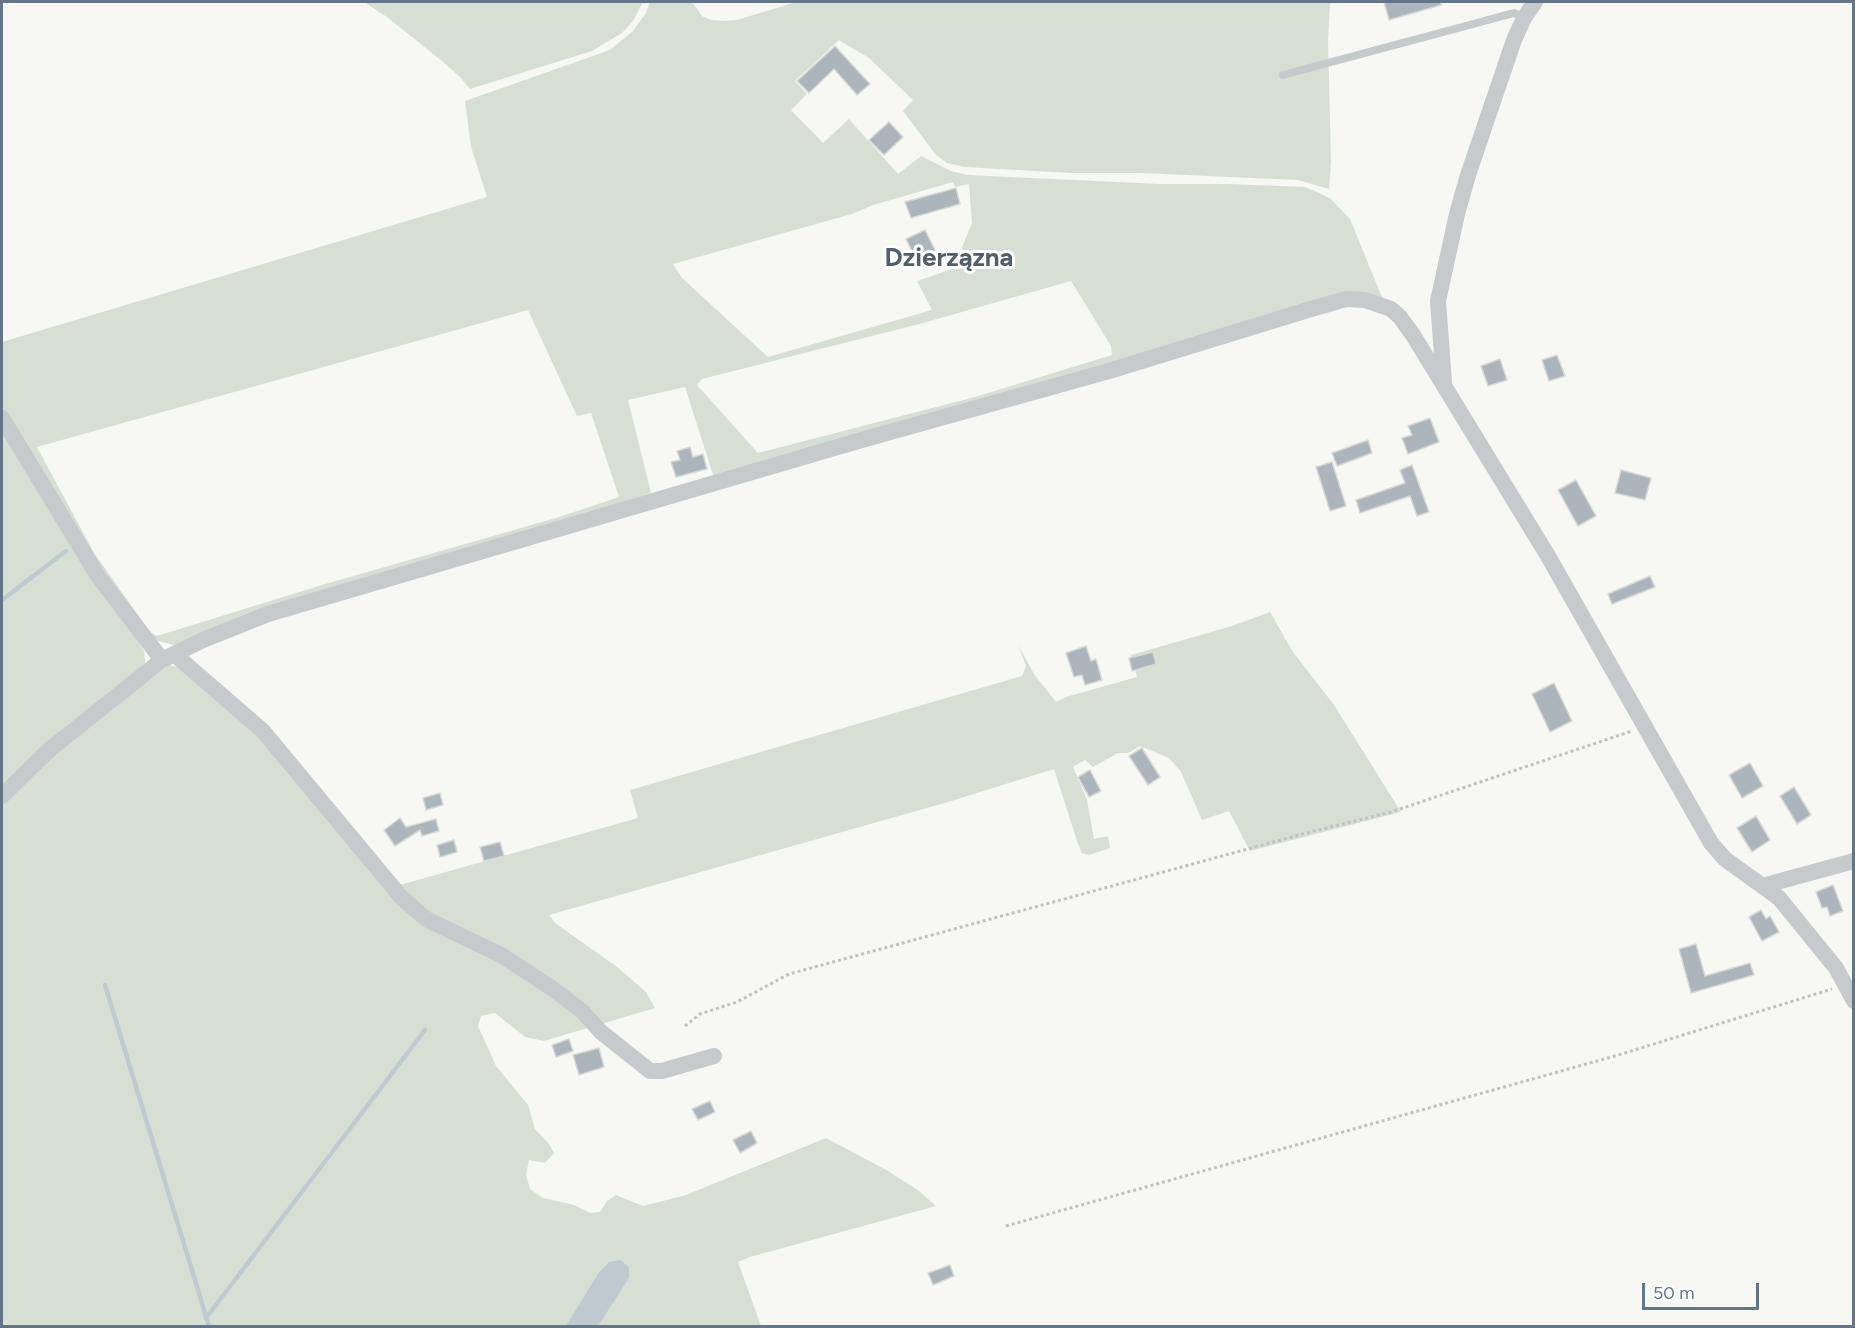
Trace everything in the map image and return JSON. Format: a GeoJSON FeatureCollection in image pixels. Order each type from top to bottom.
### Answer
{"type":"FeatureCollection","features":[{"type":"Feature","properties":{"kind":"street"},"geometry":{"type":"LineString","coordinates":[[1445,387],[1438,319],[1440,286],[1468,175],[1514,40],[1524,18],[1535,2]]}},
{"type":"Feature","properties":{"kind":"street"},"geometry":{"type":"LineString","coordinates":[[2,796],[49,750],[168,657],[237,626],[305,602],[858,441],[1109,371],[1346,299],[1365,300],[1382,304],[1400,317],[1413,335],[1548,556],[1711,843],[1725,859],[1779,898],[1836,968],[1854,1001]]}},
{"type":"Feature","properties":{"kind":"street"},"geometry":{"type":"LineString","coordinates":[[2,418],[99,576],[168,657],[262,731],[394,888],[426,919],[501,955],[553,989],[582,1011],[601,1032],[650,1071],[662,1071],[714,1056]]}},
{"type":"Feature","properties":{"kind":"street"},"geometry":{"type":"LineString","coordinates":[[1762,886],[1854,861]]}},
{"type":"Feature","properties":{"kind":"lane"},"geometry":{"type":"LineString","coordinates":[[1283,75],[1514,13],[1524,18]]}},
{"type":"Feature","properties":{"kind":"path"},"geometry":{"type":"LineString","coordinates":[[685,1026],[700,1014],[737,1002],[789,974],[1320,829],[1391,812],[1645,726]]}},
{"type":"Feature","properties":{"kind":"path"},"geometry":{"type":"LineString","coordinates":[[1006,1227],[1614,1056],[1845,985]]}},
{"type":"Feature","properties":{"kind":"shaded area"},"geometry":{"type":"Polygon","coordinates":[[[364,2],[643,2],[633,21],[622,33],[592,51],[470,89],[442,61],[387,17],[364,2]]]}},
{"type":"Feature","properties":{"kind":"shaded area"},"geometry":{"type":"Polygon","coordinates":[[[650,2],[692,2],[702,16],[711,20],[723,21],[737,20],[796,2],[1330,2],[1328,40],[1331,162],[1329,189],[1298,180],[1141,173],[1071,173],[964,167],[947,163],[936,155],[903,111],[913,100],[869,58],[839,40],[795,81],[807,94],[791,110],[823,143],[849,119],[898,174],[921,156],[951,171],[968,175],[1159,184],[1305,187],[1331,199],[1350,219],[1384,302],[1366,296],[714,478],[685,387],[628,400],[651,493],[175,645],[154,640],[115,592],[2,411],[2,342],[487,197],[471,147],[465,101],[610,50],[632,32],[646,13],[650,2]],[[953,182],[873,205],[852,214],[673,264],[682,278],[768,357],[932,310],[917,281],[967,264],[962,247],[972,223],[969,184],[955,187],[953,182]],[[1071,281],[923,323],[702,379],[697,385],[758,453],[975,397],[1112,355],[1111,346],[1071,281]],[[528,310],[37,447],[94,553],[150,632],[157,636],[322,585],[556,518],[619,497],[591,413],[577,416],[528,310]]]}},
{"type":"Feature","properties":{"kind":"shaded area"},"geometry":{"type":"Polygon","coordinates":[[[2,426],[135,636],[144,651],[145,662],[142,669],[2,789],[2,426]]]}},
{"type":"Feature","properties":{"kind":"shaded area"},"geometry":{"type":"Polygon","coordinates":[[[1270,612],[1293,652],[1334,705],[1401,812],[1250,851],[1229,811],[1202,820],[1181,772],[1169,758],[1140,746],[1128,753],[1118,753],[1093,767],[1085,760],[1073,767],[1087,800],[1094,839],[1108,836],[1110,848],[1089,855],[1082,853],[1078,844],[1054,769],[948,802],[549,915],[555,923],[617,967],[646,992],[655,1008],[544,1041],[525,1037],[495,1013],[481,1016],[478,1026],[496,1066],[528,1105],[535,1129],[554,1153],[545,1163],[529,1160],[526,1175],[530,1189],[543,1198],[574,1205],[590,1213],[600,1212],[607,1201],[616,1195],[643,1206],[686,1195],[826,1138],[888,1171],[919,1191],[936,1206],[738,1262],[761,1326],[2,1326],[2,804],[54,753],[169,665],[181,668],[258,731],[389,888],[638,818],[630,790],[1022,676],[1026,666],[1018,645],[1034,674],[1056,702],[1066,697],[1137,677],[1131,655],[1232,626],[1270,612]]]}},
{"type":"Feature","properties":{"kind":"shaded area"},"geometry":{"type":"Polygon","coordinates":[[[620,1260],[629,1267],[629,1278],[598,1326],[566,1326],[598,1274],[609,1262],[620,1260]]]}},
{"type":"Feature","properties":{"kind":"building"},"geometry":{"type":"Polygon","coordinates":[[[1384,2],[1441,2],[1441,5],[1389,20],[1384,2]]]}},
{"type":"Feature","properties":{"kind":"building"},"geometry":{"type":"Polygon","coordinates":[[[835,46],[870,84],[857,95],[834,69],[809,93],[797,81],[835,46]]]}},
{"type":"Feature","properties":{"kind":"building"},"geometry":{"type":"Polygon","coordinates":[[[889,122],[903,137],[884,155],[869,140],[889,122]]]}},
{"type":"Feature","properties":{"kind":"building"},"geometry":{"type":"Polygon","coordinates":[[[956,188],[960,204],[911,218],[905,202],[956,188]]]}},
{"type":"Feature","properties":{"kind":"building"},"geometry":{"type":"Polygon","coordinates":[[[925,230],[936,252],[917,261],[906,239],[925,230]]]}},
{"type":"Feature","properties":{"kind":"building"},"geometry":{"type":"Polygon","coordinates":[[[1557,355],[1565,376],[1549,381],[1542,360],[1557,355]]]}},
{"type":"Feature","properties":{"kind":"building"},"geometry":{"type":"Polygon","coordinates":[[[1500,359],[1507,380],[1488,386],[1481,366],[1500,359]]]}},
{"type":"Feature","properties":{"kind":"building"},"geometry":{"type":"Polygon","coordinates":[[[1430,418],[1439,442],[1408,454],[1402,438],[1412,435],[1408,426],[1430,418]]]}},
{"type":"Feature","properties":{"kind":"building"},"geometry":{"type":"Polygon","coordinates":[[[1368,440],[1372,453],[1337,466],[1332,453],[1368,440]]]}},
{"type":"Feature","properties":{"kind":"building"},"geometry":{"type":"Polygon","coordinates":[[[690,447],[693,457],[703,454],[707,469],[676,477],[671,462],[680,460],[677,451],[690,447]]]}},
{"type":"Feature","properties":{"kind":"building"},"geometry":{"type":"Polygon","coordinates":[[[1332,462],[1346,506],[1330,511],[1316,467],[1332,462]]]}},
{"type":"Feature","properties":{"kind":"building"},"geometry":{"type":"Polygon","coordinates":[[[1412,465],[1429,512],[1417,516],[1410,496],[1360,513],[1356,500],[1405,483],[1400,470],[1412,465]]]}},
{"type":"Feature","properties":{"kind":"building"},"geometry":{"type":"Polygon","coordinates":[[[1621,470],[1651,478],[1645,500],[1615,493],[1621,470]]]}},
{"type":"Feature","properties":{"kind":"building"},"geometry":{"type":"Polygon","coordinates":[[[1576,480],[1596,516],[1578,526],[1558,490],[1576,480]]]}},
{"type":"Feature","properties":{"kind":"building"},"geometry":{"type":"Polygon","coordinates":[[[1650,576],[1655,587],[1612,604],[1608,594],[1650,576]]]}},
{"type":"Feature","properties":{"kind":"building"},"geometry":{"type":"Polygon","coordinates":[[[1086,646],[1091,661],[1096,659],[1102,680],[1085,685],[1082,675],[1074,677],[1066,653],[1086,646]]]}},
{"type":"Feature","properties":{"kind":"building"},"geometry":{"type":"Polygon","coordinates":[[[1153,652],[1156,664],[1132,671],[1129,658],[1153,652]]]}},
{"type":"Feature","properties":{"kind":"building"},"geometry":{"type":"Polygon","coordinates":[[[1554,683],[1572,721],[1550,732],[1532,694],[1554,683]]]}},
{"type":"Feature","properties":{"kind":"building"},"geometry":{"type":"Polygon","coordinates":[[[1142,748],[1160,777],[1148,785],[1129,756],[1142,748]]]}},
{"type":"Feature","properties":{"kind":"building"},"geometry":{"type":"Polygon","coordinates":[[[1750,763],[1763,786],[1742,798],[1729,775],[1750,763]]]}},
{"type":"Feature","properties":{"kind":"building"},"geometry":{"type":"Polygon","coordinates":[[[1090,770],[1101,791],[1089,797],[1078,777],[1090,770]]]}},
{"type":"Feature","properties":{"kind":"building"},"geometry":{"type":"Polygon","coordinates":[[[1794,787],[1811,815],[1797,824],[1780,796],[1794,787]]]}},
{"type":"Feature","properties":{"kind":"building"},"geometry":{"type":"Polygon","coordinates":[[[440,793],[443,805],[426,810],[423,798],[440,793]]]}},
{"type":"Feature","properties":{"kind":"building"},"geometry":{"type":"Polygon","coordinates":[[[1756,816],[1770,840],[1752,852],[1737,828],[1756,816]]]}},
{"type":"Feature","properties":{"kind":"building"},"geometry":{"type":"Polygon","coordinates":[[[400,818],[406,827],[436,819],[439,831],[422,836],[420,830],[395,846],[384,830],[400,818]]]}},
{"type":"Feature","properties":{"kind":"building"},"geometry":{"type":"Polygon","coordinates":[[[454,840],[457,852],[440,857],[437,845],[454,840]]]}},
{"type":"Feature","properties":{"kind":"building"},"geometry":{"type":"Polygon","coordinates":[[[500,842],[504,856],[484,861],[480,847],[500,842]]]}},
{"type":"Feature","properties":{"kind":"building"},"geometry":{"type":"Polygon","coordinates":[[[1833,885],[1843,911],[1830,916],[1827,907],[1822,908],[1816,892],[1833,885]]]}},
{"type":"Feature","properties":{"kind":"building"},"geometry":{"type":"Polygon","coordinates":[[[1761,910],[1766,919],[1770,916],[1779,932],[1762,941],[1749,917],[1761,910]]]}},
{"type":"Feature","properties":{"kind":"building"},"geometry":{"type":"Polygon","coordinates":[[[1696,944],[1705,976],[1750,963],[1754,975],[1691,993],[1679,949],[1696,944]]]}},
{"type":"Feature","properties":{"kind":"building"},"geometry":{"type":"Polygon","coordinates":[[[569,1039],[573,1051],[556,1057],[552,1045],[569,1039]]]}},
{"type":"Feature","properties":{"kind":"building"},"geometry":{"type":"Polygon","coordinates":[[[599,1048],[604,1067],[579,1075],[573,1055],[599,1048]]]}},
{"type":"Feature","properties":{"kind":"building"},"geometry":{"type":"Polygon","coordinates":[[[710,1101],[715,1112],[698,1120],[692,1109],[710,1101]]]}},
{"type":"Feature","properties":{"kind":"building"},"geometry":{"type":"Polygon","coordinates":[[[751,1131],[757,1143],[740,1153],[733,1140],[751,1131]]]}},
{"type":"Feature","properties":{"kind":"building"},"geometry":{"type":"Polygon","coordinates":[[[950,1265],[954,1276],[933,1285],[928,1273],[950,1265]]]}},
{"type":"Feature","properties":{"kind":"waterway"},"geometry":{"type":"LineString","coordinates":[[2,600],[66,551]]}},
{"type":"Feature","properties":{"kind":"waterway"},"geometry":{"type":"LineString","coordinates":[[105,985],[209,1326]]}},
{"type":"Feature","properties":{"kind":"waterway"},"geometry":{"type":"LineString","coordinates":[[206,1318],[425,1030]]}},
{"type":"Feature","properties":{"kind":"district","name":"Dzierzązna"},"geometry":{"type":"Point","coordinates":[949,258]}}]}
